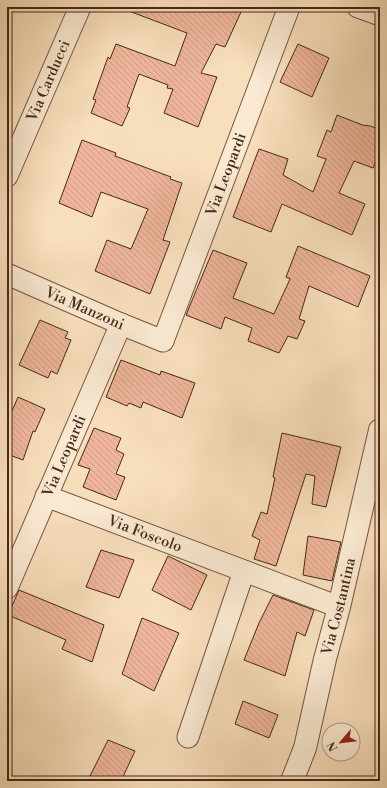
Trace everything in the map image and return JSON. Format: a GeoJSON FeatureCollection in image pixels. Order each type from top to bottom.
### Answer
{"type":"FeatureCollection","features":[{"type":"Feature","properties":{"kind":"street","name":"Via Carducci"},"geometry":{"type":"LineString","coordinates":[[7,176],[80,7]]}},
{"type":"Feature","properties":{"kind":"street","name":"Via Leopardi"},"geometry":{"type":"LineString","coordinates":[[163,341],[289,7]]}},
{"type":"Feature","properties":{"kind":"street"},"geometry":{"type":"LineString","coordinates":[[358,7],[380,15]]}},
{"type":"Feature","properties":{"kind":"street","name":"Via Manzoni"},"geometry":{"type":"LineString","coordinates":[[7,274],[120,324],[163,341]]}},
{"type":"Feature","properties":{"kind":"street","name":"Via Leopardi"},"geometry":{"type":"LineString","coordinates":[[7,588],[120,324]]}},
{"type":"Feature","properties":{"kind":"street","name":"Via Costantina"},"geometry":{"type":"LineString","coordinates":[[292,781],[305,748],[380,430]]}},
{"type":"Feature","properties":{"kind":"street","name":"Via Foscolo"},"geometry":{"type":"LineString","coordinates":[[46,496],[338,607]]}},
{"type":"Feature","properties":{"kind":"street"},"geometry":{"type":"LineString","coordinates":[[188,737],[244,571]]}},
{"type":"Feature","properties":{"kind":"building"},"geometry":{"type":"Polygon","coordinates":[[[121,7],[228,7],[241,12],[225,47],[216,44],[201,73],[217,77],[198,127],[164,113],[173,89],[167,88],[168,85],[139,74],[127,107],[130,108],[122,126],[91,113],[96,100],[93,99],[108,57],[110,59],[116,44],[175,66],[187,33],[121,7]]]}},
{"type":"Feature","properties":{"kind":"building"},"geometry":{"type":"Polygon","coordinates":[[[298,44],[329,58],[312,97],[280,82],[298,44]]]}},
{"type":"Feature","properties":{"kind":"building"},"geometry":{"type":"Polygon","coordinates":[[[337,115],[365,126],[380,129],[380,151],[373,168],[354,161],[339,193],[365,204],[352,235],[282,204],[271,232],[233,217],[259,149],[288,159],[283,175],[313,192],[326,159],[317,156],[327,130],[331,132],[337,115]]]}},
{"type":"Feature","properties":{"kind":"building"},"geometry":{"type":"Polygon","coordinates":[[[82,140],[116,153],[115,156],[171,177],[170,179],[182,183],[163,240],[170,242],[150,294],[95,271],[107,240],[131,249],[148,209],[101,192],[92,217],[59,203],[82,140]]]}},
{"type":"Feature","properties":{"kind":"building"},"geometry":{"type":"Polygon","coordinates":[[[298,246],[370,276],[358,307],[309,286],[299,319],[305,321],[297,339],[288,336],[279,353],[248,341],[252,328],[225,317],[221,329],[186,315],[213,250],[247,263],[233,298],[274,314],[290,279],[286,277],[298,246]]]}},
{"type":"Feature","properties":{"kind":"building"},"geometry":{"type":"Polygon","coordinates":[[[40,320],[68,332],[65,338],[71,340],[57,374],[51,371],[48,378],[19,365],[40,320]]]}},
{"type":"Feature","properties":{"kind":"building"},"geometry":{"type":"Polygon","coordinates":[[[121,360],[160,375],[161,371],[195,383],[182,418],[143,402],[141,408],[129,403],[127,406],[106,397],[121,360]]]}},
{"type":"Feature","properties":{"kind":"building"},"geometry":{"type":"Polygon","coordinates":[[[18,397],[45,409],[35,432],[33,431],[23,460],[7,454],[7,409],[12,411],[18,397]]]}},
{"type":"Feature","properties":{"kind":"building"},"geometry":{"type":"Polygon","coordinates":[[[94,428],[121,438],[116,450],[124,454],[116,474],[125,477],[116,500],[83,487],[90,469],[78,465],[94,428]]]}},
{"type":"Feature","properties":{"kind":"building"},"geometry":{"type":"Polygon","coordinates":[[[282,433],[341,447],[326,507],[312,504],[315,476],[306,474],[276,566],[254,559],[260,540],[252,536],[261,512],[267,514],[275,478],[273,477],[282,433]]]}},
{"type":"Feature","properties":{"kind":"building"},"geometry":{"type":"Polygon","coordinates":[[[308,536],[341,542],[332,581],[303,575],[308,536]]]}},
{"type":"Feature","properties":{"kind":"building"},"geometry":{"type":"Polygon","coordinates":[[[101,550],[134,560],[119,598],[86,587],[101,550]]]}},
{"type":"Feature","properties":{"kind":"building"},"geometry":{"type":"Polygon","coordinates":[[[168,556],[207,575],[191,610],[152,590],[168,556]]]}},
{"type":"Feature","properties":{"kind":"building"},"geometry":{"type":"Polygon","coordinates":[[[19,590],[104,625],[92,662],[62,649],[66,640],[8,615],[19,590]]]}},
{"type":"Feature","properties":{"kind":"building"},"geometry":{"type":"Polygon","coordinates":[[[273,595],[314,610],[305,636],[297,632],[285,676],[244,660],[259,623],[273,595]]]}},
{"type":"Feature","properties":{"kind":"building"},"geometry":{"type":"Polygon","coordinates":[[[142,618],[179,633],[154,691],[122,674],[142,618]]]}},
{"type":"Feature","properties":{"kind":"building"},"geometry":{"type":"Polygon","coordinates":[[[243,701],[278,715],[269,738],[235,724],[243,701]]]}},
{"type":"Feature","properties":{"kind":"building"},"geometry":{"type":"Polygon","coordinates":[[[108,740],[135,751],[121,781],[101,781],[90,776],[108,740]]]}}]}
